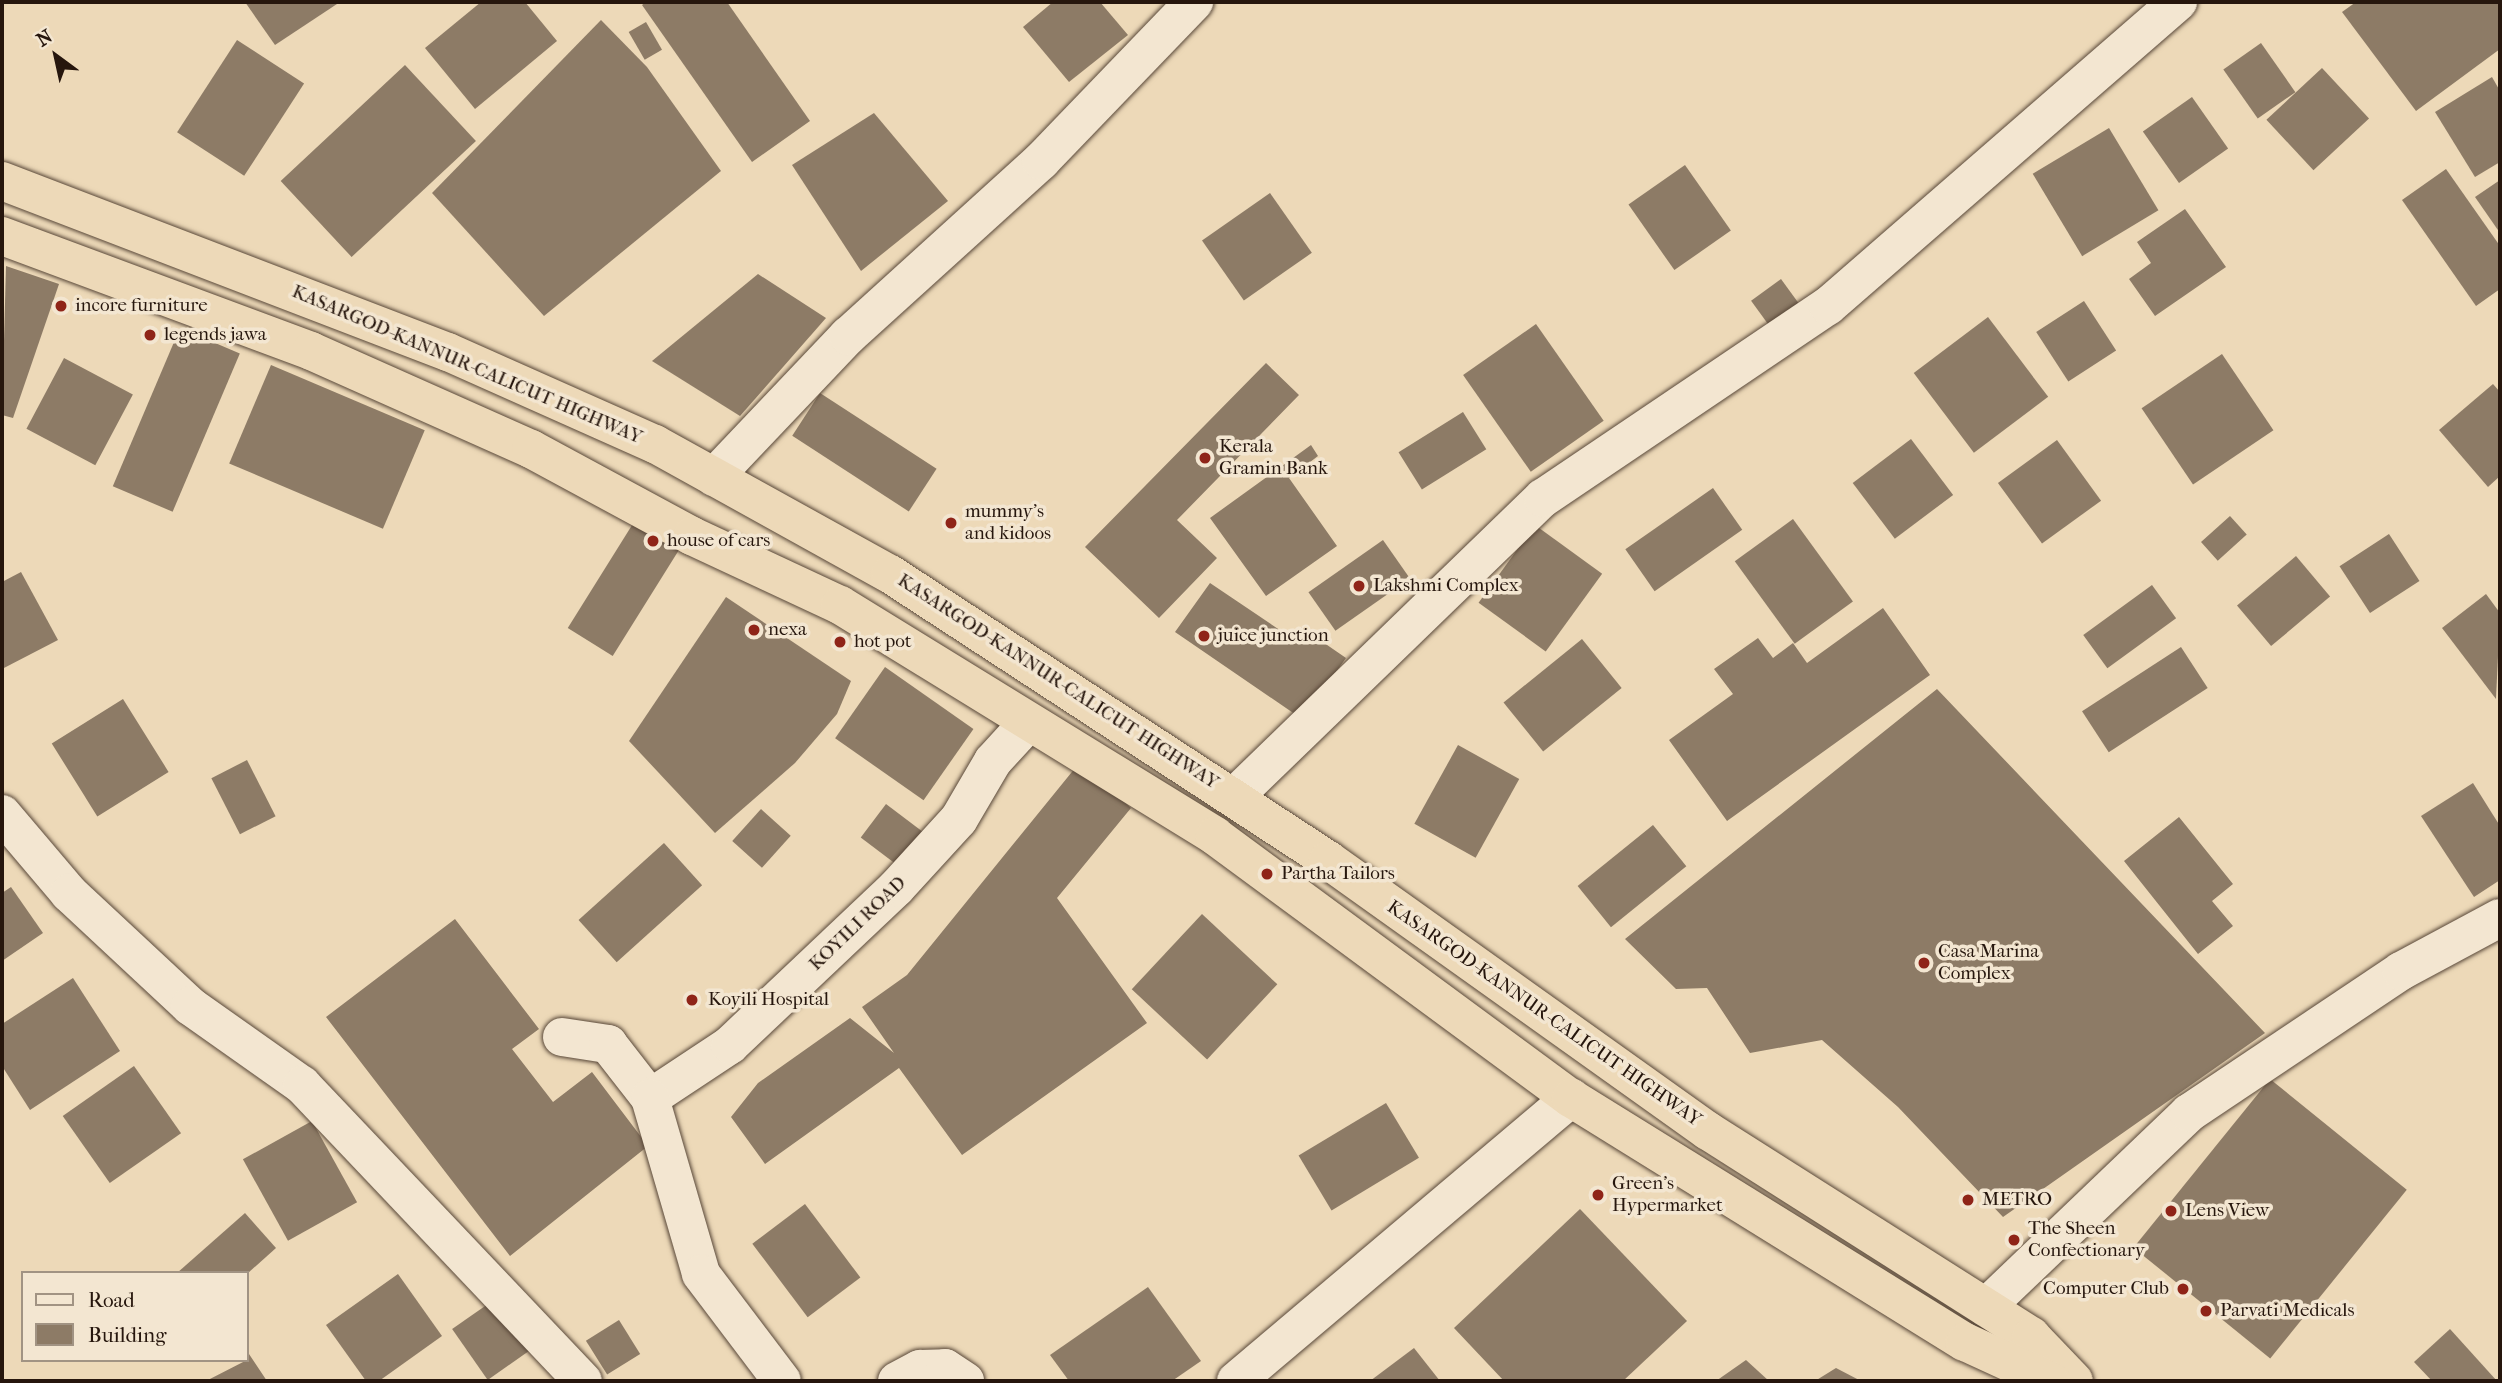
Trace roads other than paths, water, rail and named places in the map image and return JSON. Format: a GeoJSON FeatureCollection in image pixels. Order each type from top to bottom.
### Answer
{"type":"FeatureCollection","features":[{"type":"Feature","properties":{"kind":"highway","name":"KASARGOD-KANNUR-CALICUT HIGHWAY"},"geometry":{"type":"LineString","coordinates":[[2,181],[448,352],[714,477],[890,574],[1234,797],[1708,1131],[2031,1336],[2074,1381]]}},
{"type":"Feature","properties":{"kind":"highway"},"geometry":{"type":"LineString","coordinates":[[2,236],[311,351],[531,449],[692,537],[840,605],[1026,725],[1215,836],[1571,1098],[2035,1377]]}},
{"type":"Feature","properties":{"kind":"street"},"geometry":{"type":"LineString","coordinates":[[714,477],[848,336],[1041,161],[1194,2]]}},
{"type":"Feature","properties":{"kind":"street"},"geometry":{"type":"LineString","coordinates":[[1234,797],[1543,498],[1828,306],[2178,2]]}},
{"type":"Feature","properties":{"kind":"street","name":"KOYILI ROAD"},"geometry":{"type":"LineString","coordinates":[[650,1098],[730,1045],[850,937],[959,819],[993,761],[1026,725]]}},
{"type":"Feature","properties":{"kind":"street"},"geometry":{"type":"LineString","coordinates":[[2,814],[69,893],[190,1006],[302,1086],[583,1381]]}},
{"type":"Feature","properties":{"kind":"street"},"geometry":{"type":"LineString","coordinates":[[1986,1307],[2189,1113],[2400,971],[2500,918]]}},
{"type":"Feature","properties":{"kind":"street"},"geometry":{"type":"LineString","coordinates":[[562,1037],[608,1044],[650,1098],[701,1274],[782,1381]]}},
{"type":"Feature","properties":{"kind":"street"},"geometry":{"type":"LineString","coordinates":[[1236,1381],[1571,1098]]}},
{"type":"Feature","properties":{"kind":"street"},"geometry":{"type":"LineString","coordinates":[[897,1381],[920,1369],[945,1368],[965,1381]]}},
{"type":"Feature","properties":{"kind":"place","name":"incore furniture"},"geometry":{"type":"Point","coordinates":[61,306]}},
{"type":"Feature","properties":{"kind":"place","name":"legends jawa"},"geometry":{"type":"Point","coordinates":[150,335]}},
{"type":"Feature","properties":{"kind":"place","name":"Kerala Gramin Bank"},"geometry":{"type":"Point","coordinates":[1205,458]}},
{"type":"Feature","properties":{"kind":"place","name":"mummy's and kidoos"},"geometry":{"type":"Point","coordinates":[951,523]}},
{"type":"Feature","properties":{"kind":"place","name":"house of cars"},"geometry":{"type":"Point","coordinates":[653,541]}},
{"type":"Feature","properties":{"kind":"place","name":"Lakshmi Complex"},"geometry":{"type":"Point","coordinates":[1359,586]}},
{"type":"Feature","properties":{"kind":"place","name":"nexa"},"geometry":{"type":"Point","coordinates":[754,630]}},
{"type":"Feature","properties":{"kind":"place","name":"juice junction"},"geometry":{"type":"Point","coordinates":[1204,636]}},
{"type":"Feature","properties":{"kind":"place","name":"hot pot"},"geometry":{"type":"Point","coordinates":[840,642]}},
{"type":"Feature","properties":{"kind":"place","name":"Partha Tailors"},"geometry":{"type":"Point","coordinates":[1267,874]}},
{"type":"Feature","properties":{"kind":"place","name":"Casa Marina Complex"},"geometry":{"type":"Point","coordinates":[1924,963]}},
{"type":"Feature","properties":{"kind":"place","name":"Koyili Hospital"},"geometry":{"type":"Point","coordinates":[692,1000]}},
{"type":"Feature","properties":{"kind":"place","name":"Green's Hypermarket"},"geometry":{"type":"Point","coordinates":[1598,1195]}},
{"type":"Feature","properties":{"kind":"place","name":"METRO"},"geometry":{"type":"Point","coordinates":[1968,1200]}},
{"type":"Feature","properties":{"kind":"place","name":"Lens View"},"geometry":{"type":"Point","coordinates":[2171,1211]}},
{"type":"Feature","properties":{"kind":"place","name":"The Sheen Confectionary"},"geometry":{"type":"Point","coordinates":[2014,1240]}},
{"type":"Feature","properties":{"kind":"place","name":"Computer Club"},"geometry":{"type":"Point","coordinates":[2183,1289]}},
{"type":"Feature","properties":{"kind":"place","name":"Parvati Medicals"},"geometry":{"type":"Point","coordinates":[2206,1311]}}]}
